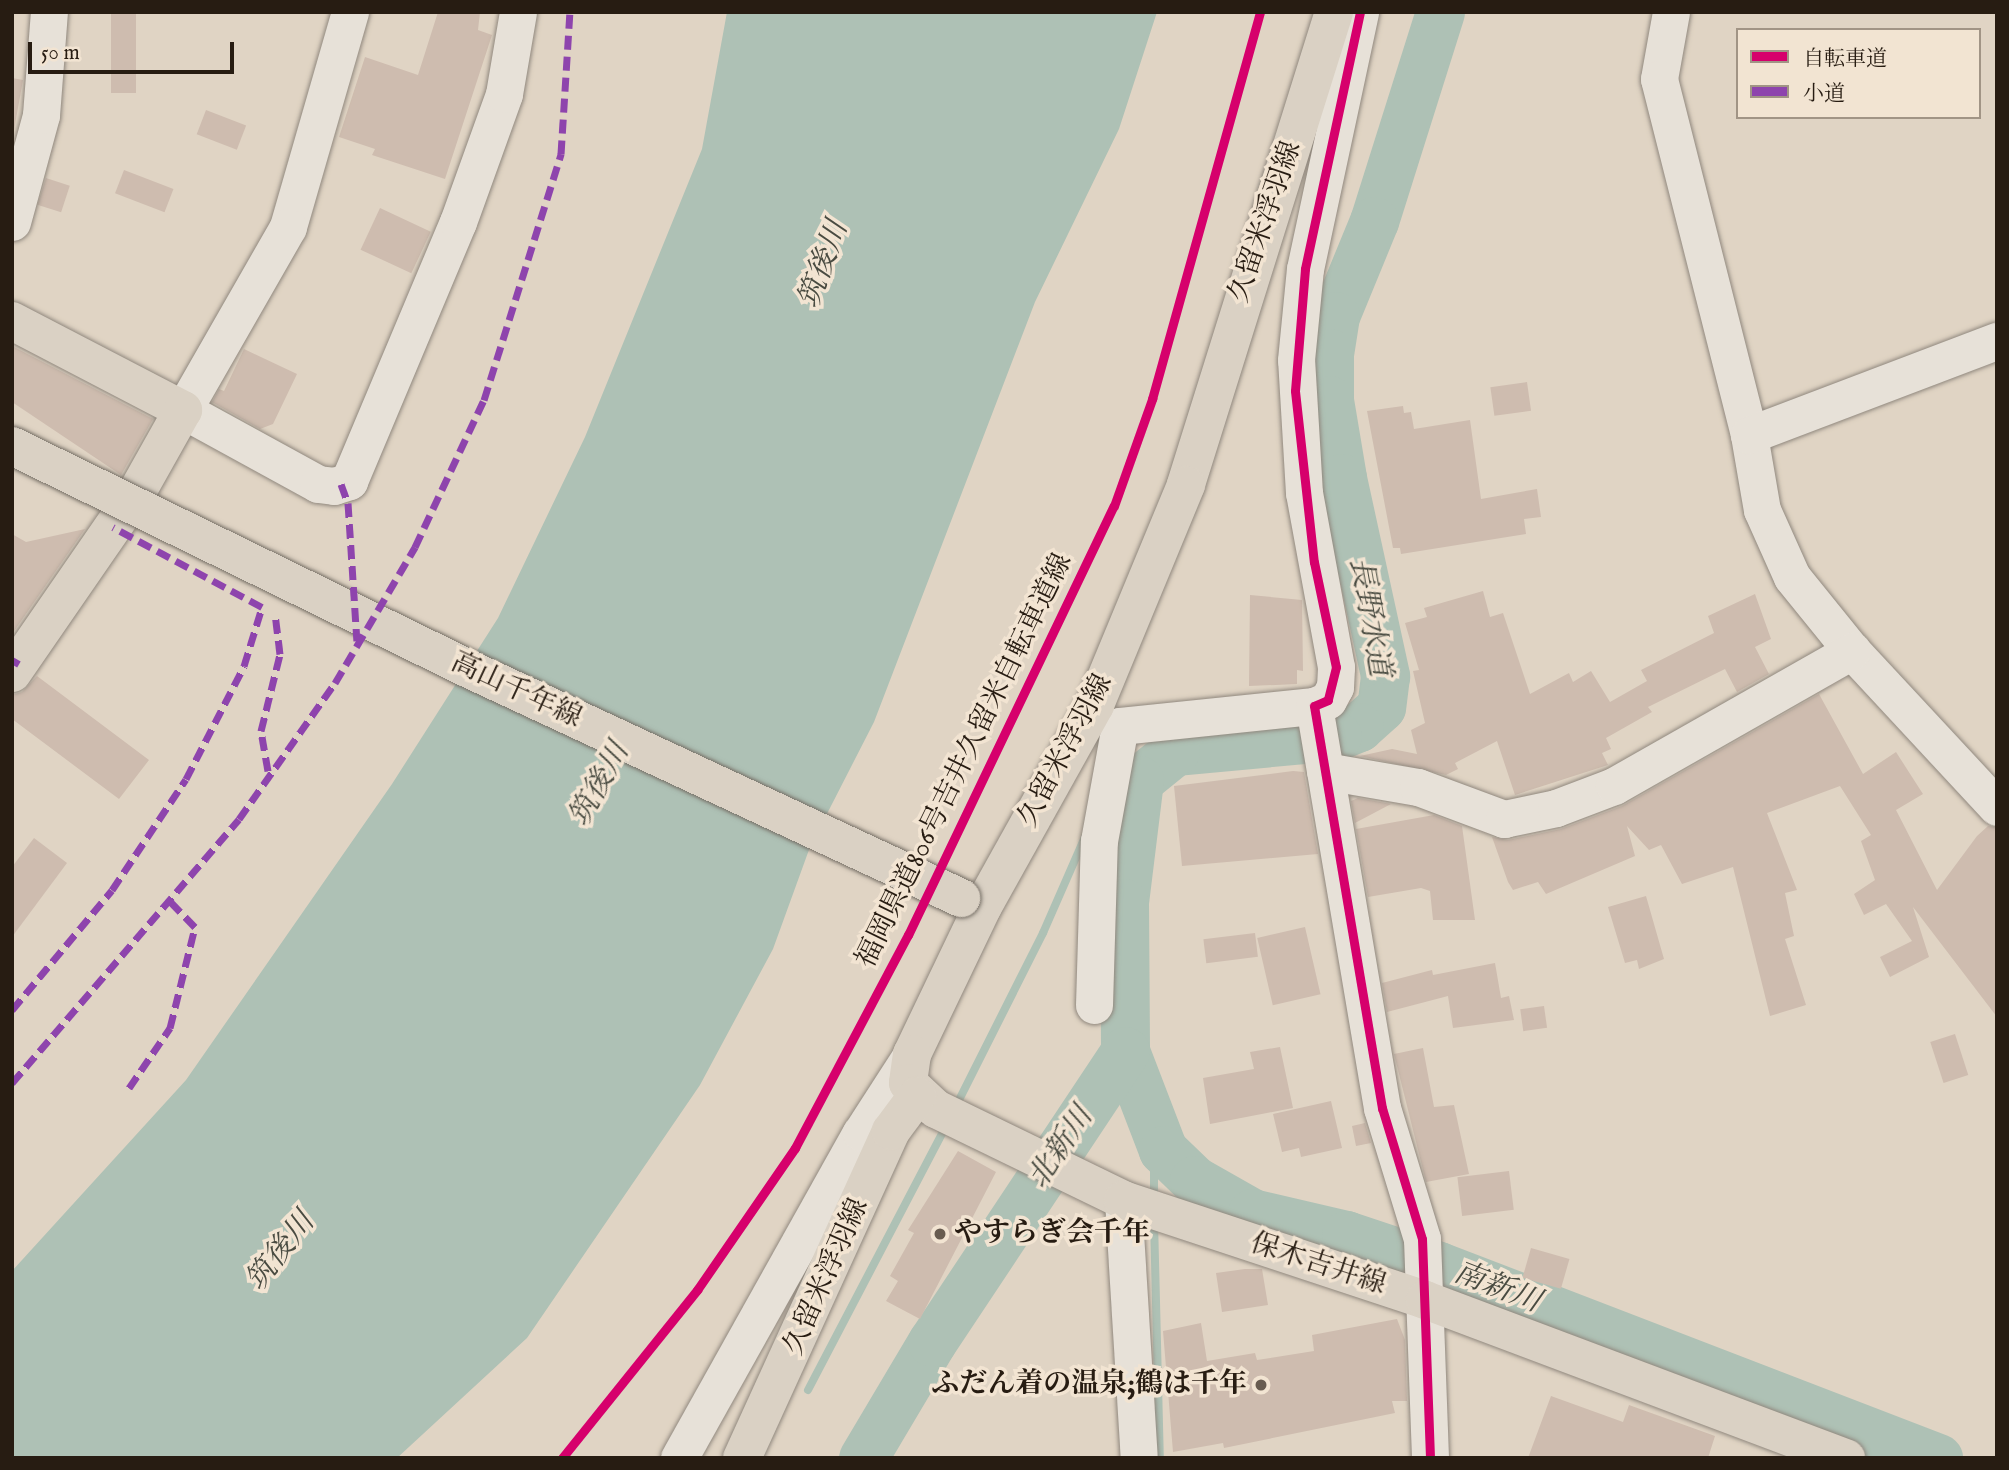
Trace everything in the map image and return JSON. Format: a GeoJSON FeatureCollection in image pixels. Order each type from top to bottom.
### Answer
{"type":"FeatureCollection","features":[{"type":"Feature","properties":{"kind":"main road","name":"久留米浮羽線"},"geometry":{"type":"LineString","coordinates":[[742,1458],[891,1131],[926,1102],[908,1083],[912,1054],[972,902],[1095,705],[1186,485],[1334,12]]}},
{"type":"Feature","properties":{"kind":"main road"},"geometry":{"type":"LineString","coordinates":[[12,321],[183,410],[137,492],[12,673]]}},
{"type":"Feature","properties":{"kind":"main road","name":"高山千年線"},"geometry":{"type":"LineString","coordinates":[[12,446],[469,669],[972,902]]}},
{"type":"Feature","properties":{"kind":"main road","name":"保木吉井線"},"geometry":{"type":"LineString","coordinates":[[926,1102],[1133,1202],[1425,1290],[1846,1458]]}},
{"type":"Feature","properties":{"kind":"street"},"geometry":{"type":"LineString","coordinates":[[12,222],[40,126],[49,12]]}},
{"type":"Feature","properties":{"kind":"street"},"geometry":{"type":"LineString","coordinates":[[350,12],[288,227],[183,410],[318,484],[349,481],[458,222],[504,94],[518,12]]}},
{"type":"Feature","properties":{"kind":"street"},"geometry":{"type":"LineString","coordinates":[[1094,1005],[1099,841],[1120,726],[1134,721],[1212,719],[1314,706],[1328,700],[1336,667],[1304,493],[1296,360],[1306,269],[1360,12]]}},
{"type":"Feature","properties":{"kind":"street"},"geometry":{"type":"LineString","coordinates":[[1671,12],[1659,79],[1749,435],[1762,510],[1792,577],[1852,651],[1997,807]]}},
{"type":"Feature","properties":{"kind":"street"},"geometry":{"type":"LineString","coordinates":[[1749,435],[1997,341]]}},
{"type":"Feature","properties":{"kind":"street"},"geometry":{"type":"LineString","coordinates":[[1325,768],[1418,787],[1504,819],[1556,808],[1614,786],[1852,651]]}},
{"type":"Feature","properties":{"kind":"street"},"geometry":{"type":"LineString","coordinates":[[1314,706],[1382,1108],[1422,1239],[1430,1458]]}},
{"type":"Feature","properties":{"kind":"street"},"geometry":{"type":"LineString","coordinates":[[679,1458],[861,1133],[912,1054]]}},
{"type":"Feature","properties":{"kind":"street"},"geometry":{"type":"LineString","coordinates":[[1133,1202],[1139,1458]]}},
{"type":"Feature","properties":{"kind":"water","name":"筑後川"},"geometry":{"type":"Polygon","coordinates":[[[727,12],[1157,12],[1119,129],[1035,302],[874,722],[810,847],[773,949],[700,1085],[527,1338],[397,1458],[12,1458],[12,1271],[186,1080],[392,784],[498,618],[585,437],[702,149],[727,12]]]}},
{"type":"Feature","properties":{"kind":"building"},"geometry":{"type":"Polygon","coordinates":[[[111,12],[136,12],[136,93],[111,93],[111,12]]]}},
{"type":"Feature","properties":{"kind":"building"},"geometry":{"type":"Polygon","coordinates":[[[438,12],[480,12],[478,30],[492,35],[445,179],[372,155],[375,149],[339,137],[365,57],[418,75],[438,12]]]}},
{"type":"Feature","properties":{"kind":"building"},"geometry":{"type":"Polygon","coordinates":[[[12,78],[23,80],[12,141],[12,78]]]}},
{"type":"Feature","properties":{"kind":"building"},"geometry":{"type":"Polygon","coordinates":[[[206,110],[246,125],[237,150],[197,134],[206,110]]]}},
{"type":"Feature","properties":{"kind":"building"},"geometry":{"type":"Polygon","coordinates":[[[124,170],[173,189],[165,212],[115,193],[124,170]]]}},
{"type":"Feature","properties":{"kind":"building"},"geometry":{"type":"Polygon","coordinates":[[[46,178],[70,186],[61,212],[37,205],[46,178]]]}},
{"type":"Feature","properties":{"kind":"building"},"geometry":{"type":"Polygon","coordinates":[[[380,208],[431,232],[411,273],[361,250],[380,208]]]}},
{"type":"Feature","properties":{"kind":"building"},"geometry":{"type":"Polygon","coordinates":[[[12,346],[153,419],[121,475],[12,402],[12,346]]]}},
{"type":"Feature","properties":{"kind":"building"},"geometry":{"type":"Polygon","coordinates":[[[244,349],[297,374],[273,424],[260,429],[212,402],[219,389],[224,391],[244,349]]]}},
{"type":"Feature","properties":{"kind":"building"},"geometry":{"type":"Polygon","coordinates":[[[1527,382],[1531,411],[1494,416],[1490,387],[1527,382]]]}},
{"type":"Feature","properties":{"kind":"building"},"geometry":{"type":"Polygon","coordinates":[[[1403,406],[1404,413],[1411,412],[1414,429],[1470,420],[1481,499],[1537,489],[1541,517],[1524,519],[1526,534],[1401,554],[1400,548],[1393,548],[1367,411],[1403,406]]]}},
{"type":"Feature","properties":{"kind":"building"},"geometry":{"type":"Polygon","coordinates":[[[85,529],[12,634],[12,534],[26,542],[85,529]]]}},
{"type":"Feature","properties":{"kind":"building"},"geometry":{"type":"Polygon","coordinates":[[[1483,591],[1490,617],[1503,613],[1530,694],[1569,673],[1573,682],[1591,671],[1610,702],[1647,681],[1641,670],[1714,633],[1708,616],[1755,594],[1771,639],[1755,647],[1769,674],[1737,692],[1725,669],[1648,707],[1652,712],[1606,738],[1611,749],[1602,753],[1608,765],[1515,795],[1497,741],[1455,763],[1458,769],[1446,775],[1360,756],[1392,749],[1417,754],[1411,730],[1425,723],[1413,671],[1419,670],[1405,623],[1427,617],[1424,608],[1483,591]]]}},
{"type":"Feature","properties":{"kind":"building"},"geometry":{"type":"Polygon","coordinates":[[[1250,595],[1302,600],[1303,671],[1297,670],[1297,684],[1249,686],[1250,595]]]}},
{"type":"Feature","properties":{"kind":"building"},"geometry":{"type":"Polygon","coordinates":[[[37,676],[149,760],[119,799],[12,719],[12,695],[22,692],[37,676]]]}},
{"type":"Feature","properties":{"kind":"building"},"geometry":{"type":"Polygon","coordinates":[[[1819,694],[1863,774],[1896,752],[1923,794],[1896,810],[1937,890],[1977,836],[1988,826],[1997,827],[1997,1017],[1913,907],[1929,957],[1890,977],[1880,957],[1912,941],[1886,904],[1864,915],[1854,894],[1875,880],[1861,841],[1871,835],[1840,786],[1767,813],[1797,890],[1785,893],[1794,936],[1785,939],[1806,1005],[1770,1016],[1733,867],[1682,884],[1661,845],[1649,850],[1627,826],[1635,856],[1546,894],[1538,882],[1513,890],[1508,882],[1492,837],[1508,840],[1561,829],[1622,806],[1819,694]]]}},
{"type":"Feature","properties":{"kind":"building"},"geometry":{"type":"Polygon","coordinates":[[[1293,771],[1304,772],[1318,854],[1182,866],[1174,786],[1293,771]]]}},
{"type":"Feature","properties":{"kind":"building"},"geometry":{"type":"Polygon","coordinates":[[[1358,798],[1391,804],[1355,823],[1351,801],[1358,798]]]}},
{"type":"Feature","properties":{"kind":"building"},"geometry":{"type":"Polygon","coordinates":[[[1434,815],[1462,826],[1475,920],[1433,920],[1430,891],[1421,888],[1368,897],[1356,829],[1434,815]]]}},
{"type":"Feature","properties":{"kind":"building"},"geometry":{"type":"Polygon","coordinates":[[[34,838],[67,863],[12,937],[12,867],[34,838]]]}},
{"type":"Feature","properties":{"kind":"building"},"geometry":{"type":"Polygon","coordinates":[[[1646,896],[1664,959],[1639,969],[1637,960],[1625,963],[1608,907],[1646,896]]]}},
{"type":"Feature","properties":{"kind":"building"},"geometry":{"type":"Polygon","coordinates":[[[1305,927],[1321,994],[1273,1005],[1257,938],[1305,927]]]}},
{"type":"Feature","properties":{"kind":"building"},"geometry":{"type":"Polygon","coordinates":[[[1255,933],[1258,957],[1206,963],[1203,939],[1255,933]]]}},
{"type":"Feature","properties":{"kind":"building"},"geometry":{"type":"Polygon","coordinates":[[[1495,963],[1501,998],[1509,996],[1514,1020],[1453,1028],[1448,996],[1387,1012],[1382,983],[1432,970],[1433,975],[1495,963]]]}},
{"type":"Feature","properties":{"kind":"building"},"geometry":{"type":"Polygon","coordinates":[[[1544,1006],[1547,1028],[1523,1031],[1520,1009],[1544,1006]]]}},
{"type":"Feature","properties":{"kind":"building"},"geometry":{"type":"Polygon","coordinates":[[[1955,1034],[1968,1075],[1944,1083],[1930,1042],[1955,1034]]]}},
{"type":"Feature","properties":{"kind":"building"},"geometry":{"type":"Polygon","coordinates":[[[1280,1047],[1293,1108],[1210,1124],[1203,1078],[1254,1069],[1250,1052],[1280,1047]]]}},
{"type":"Feature","properties":{"kind":"building"},"geometry":{"type":"Polygon","coordinates":[[[1423,1048],[1434,1107],[1454,1105],[1469,1174],[1426,1182],[1394,1054],[1423,1048]]]}},
{"type":"Feature","properties":{"kind":"building"},"geometry":{"type":"Polygon","coordinates":[[[1331,1101],[1342,1148],[1301,1157],[1299,1148],[1282,1152],[1273,1114],[1331,1101]]]}},
{"type":"Feature","properties":{"kind":"building"},"geometry":{"type":"Polygon","coordinates":[[[1365,1123],[1371,1143],[1356,1146],[1352,1126],[1365,1123]]]}},
{"type":"Feature","properties":{"kind":"building","name":"やすらぎ会千年"},"geometry":{"type":"Polygon","coordinates":[[[958,1151],[996,1172],[920,1319],[886,1301],[898,1281],[890,1276],[914,1233],[908,1230],[958,1151]]]}},
{"type":"Feature","properties":{"kind":"building"},"geometry":{"type":"Polygon","coordinates":[[[1509,1171],[1514,1210],[1462,1216],[1457,1177],[1509,1171]]]}},
{"type":"Feature","properties":{"kind":"building"},"geometry":{"type":"Polygon","coordinates":[[[1531,1248],[1569,1259],[1561,1289],[1522,1278],[1531,1248]]]}},
{"type":"Feature","properties":{"kind":"building"},"geometry":{"type":"Polygon","coordinates":[[[1262,1269],[1268,1305],[1222,1312],[1216,1273],[1262,1269]]]}},
{"type":"Feature","properties":{"kind":"building","name":"ふだん着の温泉;鶴は千年"},"geometry":{"type":"Polygon","coordinates":[[[1397,1319],[1405,1340],[1407,1401],[1392,1401],[1395,1413],[1224,1448],[1223,1443],[1173,1452],[1163,1331],[1201,1323],[1207,1361],[1255,1353],[1257,1360],[1314,1351],[1312,1335],[1397,1319]]]}},
{"type":"Feature","properties":{"kind":"building"},"geometry":{"type":"Polygon","coordinates":[[[1551,1396],[1623,1422],[1629,1405],[1715,1436],[1708,1458],[1528,1458],[1551,1396]]]}},
{"type":"Feature","properties":{"kind":"waterway","name":"長野水道"},"geometry":{"type":"LineString","coordinates":[[1440,12],[1374,221],[1335,316],[1329,353],[1329,400],[1342,478],[1385,676],[1381,707],[1359,727],[1337,736],[1175,751],[1139,780],[1124,903],[1125,1051],[1163,1150],[1194,1180],[1252,1213],[1346,1235],[1439,1266],[1938,1458]]}},
{"type":"Feature","properties":{"kind":"waterway"},"geometry":{"type":"LineString","coordinates":[[1119,786],[1139,780]]}},
{"type":"Feature","properties":{"kind":"waterway"},"geometry":{"type":"LineString","coordinates":[[956,1106],[1043,933],[1085,837]]}},
{"type":"Feature","properties":{"kind":"waterway","name":"北新川"},"geometry":{"type":"LineString","coordinates":[[863,1458],[932,1342],[1125,1051]]}},
{"type":"Feature","properties":{"kind":"waterway"},"geometry":{"type":"LineString","coordinates":[[808,1390],[947,1124]]}},
{"type":"Feature","properties":{"kind":"waterway"},"geometry":{"type":"LineString","coordinates":[[1154,1200],[1154,1165],[1163,1150]]}},
{"type":"Feature","properties":{"kind":"waterway"},"geometry":{"type":"LineString","coordinates":[[1154,1220],[1160,1458]]}},
{"type":"Feature","properties":{"kind":"marked path"},"geometry":{"type":"LineString","coordinates":[[12,1083],[239,819],[335,683],[415,547],[484,400],[561,154],[570,12]]}},
{"type":"Feature","properties":{"kind":"marked path"},"geometry":{"type":"LineString","coordinates":[[341,484],[348,503],[357,641]]}},
{"type":"Feature","properties":{"kind":"marked path"},"geometry":{"type":"LineString","coordinates":[[12,1010],[112,890],[186,779],[244,666],[262,607],[113,527]]}},
{"type":"Feature","properties":{"kind":"marked path"},"geometry":{"type":"LineString","coordinates":[[268,771],[261,731],[280,654],[275,613]]}},
{"type":"Feature","properties":{"kind":"marked path"},"geometry":{"type":"LineString","coordinates":[[12,660],[19,664]]}},
{"type":"Feature","properties":{"kind":"marked path"},"geometry":{"type":"LineString","coordinates":[[129,1088],[170,1028],[195,927],[167,898]]}},
{"type":"Feature","properties":{"kind":"cycle path","name":"福岡県道806号吉井久留米自転車道線"},"geometry":{"type":"LineString","coordinates":[[562,1458],[697,1290],[795,1148],[908,935],[1114,506],[1152,399],[1260,12]]}},
{"type":"Feature","properties":{"kind":"cycle path"},"geometry":{"type":"LineString","coordinates":[[1360,12],[1305,269],[1295,391],[1314,562],[1336,667],[1328,700],[1314,706],[1382,1108],[1422,1239],[1430,1458]]}},
{"type":"Feature","properties":{"kind":"place","name":"やすらぎ会千年"},"geometry":{"type":"Point","coordinates":[940,1234]}},
{"type":"Feature","properties":{"kind":"place","name":"ふだん着の温泉;鶴は千年"},"geometry":{"type":"Point","coordinates":[1261,1385]}},
{"type":"Feature","properties":{"kind":"water label","name":"南新川"},"geometry":{"type":"Point","coordinates":[1497,1288]}}]}
